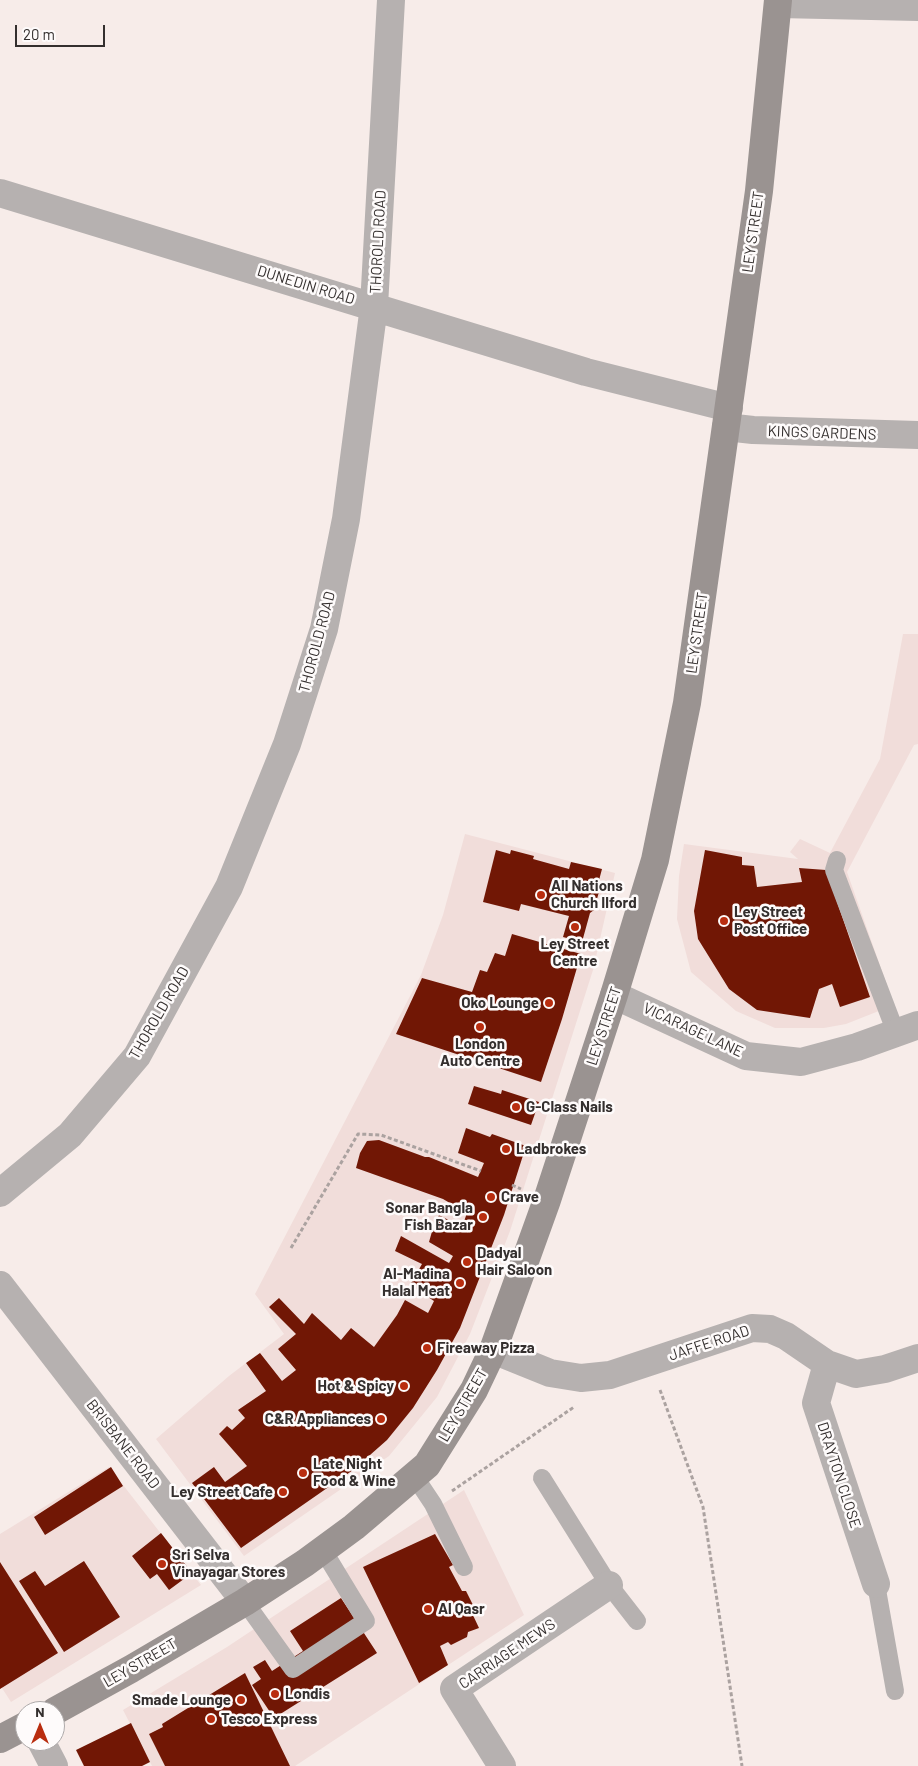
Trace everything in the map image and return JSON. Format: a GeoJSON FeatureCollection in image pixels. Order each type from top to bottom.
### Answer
{"type":"FeatureCollection","features":[{"type":"Feature","properties":{"kind":"street","name":"THOROLD ROAD"},"geometry":{"type":"LineString","coordinates":[[0,1193],[70,1135],[137,1056],[229,887],[287,744],[324,629],[346,519],[374,306],[391,0]]}},
{"type":"Feature","properties":{"kind":"street"},"geometry":{"type":"LineString","coordinates":[[778,2],[918,7]]}},
{"type":"Feature","properties":{"kind":"street","name":"LEY STREET"},"geometry":{"type":"LineString","coordinates":[[65,1705],[245,1602],[354,1527],[427,1465],[456,1422],[493,1350],[547,1200],[614,995],[655,860],[687,703],[759,191],[778,2]]}},
{"type":"Feature","properties":{"kind":"street","name":"DUNEDIN ROAD"},"geometry":{"type":"LineString","coordinates":[[0,193],[374,306],[727,418]]}},
{"type":"Feature","properties":{"kind":"street","name":"KINGS GARDENS"},"geometry":{"type":"LineString","coordinates":[[727,418],[753,430],[918,435]]}},
{"type":"Feature","properties":{"kind":"street","name":"VICARAGE LANE"},"geometry":{"type":"LineString","coordinates":[[614,995],[746,1056],[801,1062],[857,1047],[907,1029]]}},
{"type":"Feature","properties":{"kind":"street","name":"BRISBANE ROAD"},"geometry":{"type":"LineString","coordinates":[[0,1285],[245,1602]]}},
{"type":"Feature","properties":{"kind":"street","name":"JAFFE ROAD"},"geometry":{"type":"LineString","coordinates":[[493,1350],[550,1374],[581,1378],[610,1376],[752,1328],[770,1329],[786,1336],[827,1364],[856,1374],[884,1370],[918,1358]]}},
{"type":"Feature","properties":{"kind":"street","name":"DRAYTON CLOSE"},"geometry":{"type":"LineString","coordinates":[[827,1364],[816,1403],[876,1584]]}},
{"type":"Feature","properties":{"kind":"street","name":"CARRIAGE MEWS"},"geometry":{"type":"LineString","coordinates":[[502,1766],[454,1689],[609,1585]]}},
{"type":"Feature","properties":{"kind":"street"},"geometry":{"type":"LineString","coordinates":[[0,1739],[15,1731]]}},
{"type":"Feature","properties":{"kind":"street"},"geometry":{"type":"LineString","coordinates":[[46,1751],[54,1766]]}},
{"type":"Feature","properties":{"kind":"lane"},"geometry":{"type":"LineString","coordinates":[[837,860],[834,870],[907,1029]]}},
{"type":"Feature","properties":{"kind":"lane"},"geometry":{"type":"LineString","coordinates":[[414,1477],[433,1504],[464,1567]]}},
{"type":"Feature","properties":{"kind":"lane"},"geometry":{"type":"LineString","coordinates":[[542,1478],[609,1585],[637,1621]]}},
{"type":"Feature","properties":{"kind":"lane"},"geometry":{"type":"LineString","coordinates":[[245,1602],[293,1669],[366,1621],[323,1550]]}},
{"type":"Feature","properties":{"kind":"lane"},"geometry":{"type":"LineString","coordinates":[[876,1584],[895,1691]]}},
{"type":"Feature","properties":{"kind":"path"},"geometry":{"type":"LineString","coordinates":[[292,1248],[358,1134],[381,1135],[480,1171]]}},
{"type":"Feature","properties":{"kind":"path"},"geometry":{"type":"LineString","coordinates":[[650,1363],[703,1507],[742,1766]]}},
{"type":"Feature","properties":{"kind":"path"},"geometry":{"type":"LineString","coordinates":[[433,1504],[589,1396],[610,1376]]}},
{"type":"Feature","properties":{"kind":"shaded area"},"geometry":{"type":"Polygon","coordinates":[[[903,634],[918,634],[918,744],[914,745],[847,872],[894,1005],[846,1024],[824,1028],[775,1028],[736,1011],[691,972],[677,919],[679,876],[684,844],[798,859],[790,852],[800,839],[830,853],[880,759],[903,634]]]}},
{"type":"Feature","properties":{"kind":"shaded area"},"geometry":{"type":"Polygon","coordinates":[[[465,834],[615,873],[593,970],[510,1231],[470,1334],[437,1397],[389,1456],[244,1556],[156,1439],[229,1376],[284,1334],[255,1294],[421,975],[443,915],[465,834]]]}},
{"type":"Feature","properties":{"kind":"shaded area"},"geometry":{"type":"Polygon","coordinates":[[[109,1467],[201,1585],[11,1702],[0,1685],[0,1534],[109,1467]]]}},
{"type":"Feature","properties":{"kind":"shaded area"},"geometry":{"type":"Polygon","coordinates":[[[464,1490],[524,1615],[295,1766],[152,1766],[123,1710],[227,1647],[464,1490]]]}},
{"type":"Feature","properties":{"kind":"building","name":"All Nations Church Ilford"},"geometry":{"type":"Polygon","coordinates":[[[496,850],[510,854],[511,850],[534,856],[533,859],[569,869],[571,862],[602,869],[598,884],[600,888],[594,910],[590,913],[582,942],[563,937],[569,916],[521,904],[519,911],[483,902],[496,850]]]}},
{"type":"Feature","properties":{"kind":"building"},"geometry":{"type":"Polygon","coordinates":[[[705,850],[742,857],[742,865],[754,866],[757,887],[802,882],[799,868],[826,870],[870,997],[840,1007],[832,984],[819,989],[810,1018],[757,1010],[729,989],[698,939],[694,911],[705,850]]]}},
{"type":"Feature","properties":{"kind":"building","name":"London Auto Centre"},"geometry":{"type":"Polygon","coordinates":[[[512,934],[581,954],[541,1082],[396,1034],[422,978],[472,992],[480,970],[487,972],[495,953],[505,956],[512,934]]]}},
{"type":"Feature","properties":{"kind":"building"},"geometry":{"type":"Polygon","coordinates":[[[474,1086],[501,1094],[502,1090],[539,1102],[531,1125],[468,1104],[474,1086]]]}},
{"type":"Feature","properties":{"kind":"building"},"geometry":{"type":"Polygon","coordinates":[[[466,1128],[490,1137],[492,1134],[526,1146],[504,1215],[460,1328],[413,1408],[387,1440],[353,1470],[241,1548],[192,1483],[214,1467],[225,1482],[247,1466],[219,1434],[227,1426],[232,1430],[245,1418],[238,1410],[266,1391],[246,1363],[260,1353],[282,1381],[296,1370],[278,1349],[296,1334],[269,1307],[279,1298],[304,1324],[312,1313],[341,1340],[351,1328],[374,1347],[397,1315],[405,1300],[428,1313],[434,1301],[410,1285],[422,1264],[395,1251],[401,1236],[449,1263],[453,1256],[429,1242],[433,1228],[439,1215],[462,1227],[467,1213],[443,1199],[356,1168],[360,1153],[367,1141],[379,1140],[429,1157],[478,1177],[484,1163],[458,1153],[466,1128]]]}},
{"type":"Feature","properties":{"kind":"building"},"geometry":{"type":"Polygon","coordinates":[[[111,1467],[123,1486],[45,1535],[34,1517],[111,1467]]]}},
{"type":"Feature","properties":{"kind":"building","name":"Sri Selva Vinayagar Stores"},"geometry":{"type":"Polygon","coordinates":[[[161,1533],[192,1573],[169,1590],[157,1574],[150,1579],[132,1556],[161,1533]]]}},
{"type":"Feature","properties":{"kind":"building","name":"Al Qasr"},"geometry":{"type":"Polygon","coordinates":[[[435,1534],[453,1565],[449,1567],[462,1591],[466,1591],[474,1607],[471,1611],[479,1628],[468,1632],[467,1637],[451,1645],[448,1642],[440,1646],[448,1665],[419,1683],[363,1567],[435,1534]]]}},
{"type":"Feature","properties":{"kind":"building"},"geometry":{"type":"Polygon","coordinates":[[[84,1561],[120,1617],[64,1652],[19,1581],[35,1571],[45,1586],[84,1561]]]}},
{"type":"Feature","properties":{"kind":"building"},"geometry":{"type":"Polygon","coordinates":[[[0,1562],[58,1653],[0,1689],[0,1562]]]}},
{"type":"Feature","properties":{"kind":"building"},"geometry":{"type":"Polygon","coordinates":[[[341,1598],[377,1653],[274,1718],[252,1685],[261,1679],[253,1667],[265,1660],[272,1671],[303,1651],[290,1631],[341,1598]]]}},
{"type":"Feature","properties":{"kind":"building"},"geometry":{"type":"Polygon","coordinates":[[[245,1673],[290,1766],[165,1766],[149,1734],[163,1727],[162,1724],[245,1673]]]}},
{"type":"Feature","properties":{"kind":"building"},"geometry":{"type":"Polygon","coordinates":[[[131,1723],[150,1762],[142,1766],[84,1766],[76,1750],[131,1723]]]}},
{"type":"Feature","properties":{"kind":"place","name":"All Nations Church Ilford"},"geometry":{"type":"Point","coordinates":[541,895]}},
{"type":"Feature","properties":{"kind":"place","name":"Ley Street Post Office"},"geometry":{"type":"Point","coordinates":[724,921]}},
{"type":"Feature","properties":{"kind":"place","name":"Ley Street Centre"},"geometry":{"type":"Point","coordinates":[575,927]}},
{"type":"Feature","properties":{"kind":"place","name":"Oko Lounge"},"geometry":{"type":"Point","coordinates":[549,1003]}},
{"type":"Feature","properties":{"kind":"place","name":"London Auto Centre"},"geometry":{"type":"Point","coordinates":[480,1027]}},
{"type":"Feature","properties":{"kind":"place","name":"G-Class Nails"},"geometry":{"type":"Point","coordinates":[516,1107]}},
{"type":"Feature","properties":{"kind":"place","name":"Ladbrokes"},"geometry":{"type":"Point","coordinates":[506,1149]}},
{"type":"Feature","properties":{"kind":"place","name":"Crave"},"geometry":{"type":"Point","coordinates":[491,1197]}},
{"type":"Feature","properties":{"kind":"place","name":"Sonar Bangla Fish Bazar"},"geometry":{"type":"Point","coordinates":[483,1217]}},
{"type":"Feature","properties":{"kind":"place","name":"Dadyal Hair Saloon"},"geometry":{"type":"Point","coordinates":[467,1262]}},
{"type":"Feature","properties":{"kind":"place","name":"Al-Madina Halal Meat"},"geometry":{"type":"Point","coordinates":[460,1283]}},
{"type":"Feature","properties":{"kind":"place","name":"Fireaway Pizza"},"geometry":{"type":"Point","coordinates":[427,1348]}},
{"type":"Feature","properties":{"kind":"place","name":"Hot & Spicy"},"geometry":{"type":"Point","coordinates":[404,1386]}},
{"type":"Feature","properties":{"kind":"place","name":"C&R Appliances"},"geometry":{"type":"Point","coordinates":[381,1419]}},
{"type":"Feature","properties":{"kind":"place","name":"Late Night Food & Wine"},"geometry":{"type":"Point","coordinates":[303,1473]}},
{"type":"Feature","properties":{"kind":"place","name":"Ley Street Cafe"},"geometry":{"type":"Point","coordinates":[283,1492]}},
{"type":"Feature","properties":{"kind":"place","name":"Sri Selva Vinayagar Stores"},"geometry":{"type":"Point","coordinates":[162,1564]}},
{"type":"Feature","properties":{"kind":"place","name":"Al Qasr"},"geometry":{"type":"Point","coordinates":[428,1609]}},
{"type":"Feature","properties":{"kind":"place","name":"Londis"},"geometry":{"type":"Point","coordinates":[275,1694]}},
{"type":"Feature","properties":{"kind":"place","name":"Smade Lounge"},"geometry":{"type":"Point","coordinates":[241,1700]}},
{"type":"Feature","properties":{"kind":"place","name":"Tesco Express"},"geometry":{"type":"Point","coordinates":[211,1719]}}]}
